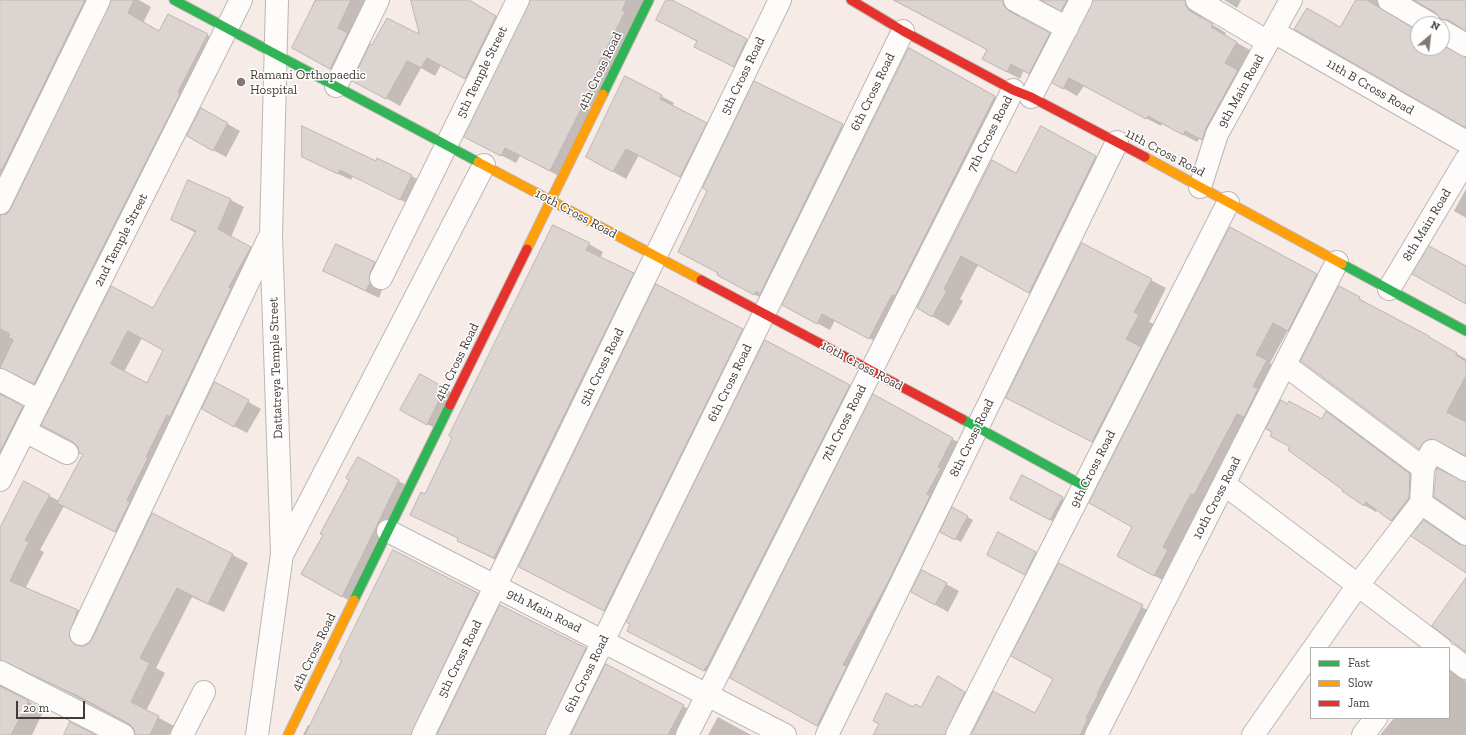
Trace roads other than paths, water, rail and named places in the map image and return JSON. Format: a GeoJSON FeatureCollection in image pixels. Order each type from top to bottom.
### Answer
{"type":"FeatureCollection","features":[{"type":"Feature","properties":{"kind":"street"},"geometry":{"type":"LineString","coordinates":[[0,203],[99,0]]}},
{"type":"Feature","properties":{"kind":"street","name":"10th Cross Road"},"geometry":{"type":"LineString","coordinates":[[174,0],[977,427],[1084,486]]}},
{"type":"Feature","properties":{"kind":"street","name":"2nd Temple Street"},"geometry":{"type":"LineString","coordinates":[[0,480],[7,449],[25,430],[228,29],[241,0]]}},
{"type":"Feature","properties":{"kind":"street","name":"Dattatreya Temple Street"},"geometry":{"type":"LineString","coordinates":[[257,735],[282,554],[271,235],[277,0]]}},
{"type":"Feature","properties":{"kind":"street"},"geometry":{"type":"LineString","coordinates":[[336,86],[378,0]]}},
{"type":"Feature","properties":{"kind":"street","name":"5th Temple Street"},"geometry":{"type":"LineString","coordinates":[[381,278],[518,0]]}},
{"type":"Feature","properties":{"kind":"street","name":"4th Cross Road"},"geometry":{"type":"LineString","coordinates":[[288,735],[649,0]]}},
{"type":"Feature","properties":{"kind":"street","name":"5th Cross Road"},"geometry":{"type":"LineString","coordinates":[[423,735],[780,0]]}},
{"type":"Feature","properties":{"kind":"street","name":"11th Cross Road"},"geometry":{"type":"LineString","coordinates":[[851,0],[903,31],[1117,142],[1466,331]]}},
{"type":"Feature","properties":{"kind":"street"},"geometry":{"type":"LineString","coordinates":[[1015,0],[1068,28]]}},
{"type":"Feature","properties":{"kind":"street","name":"7th Cross Road"},"geometry":{"type":"LineString","coordinates":[[687,735],[870,370],[1022,93],[1068,28],[1081,0]]}},
{"type":"Feature","properties":{"kind":"street","name":"11th B Cross Road"},"geometry":{"type":"LineString","coordinates":[[1197,0],[1271,37],[1466,142]]}},
{"type":"Feature","properties":{"kind":"street","name":"9th Main Road"},"geometry":{"type":"LineString","coordinates":[[1200,187],[1217,134],[1291,0]]}},
{"type":"Feature","properties":{"kind":"street"},"geometry":{"type":"LineString","coordinates":[[1389,0],[1416,16]]}},
{"type":"Feature","properties":{"kind":"street","name":"6th Cross Road"},"geometry":{"type":"LineString","coordinates":[[557,735],[903,31]]}},
{"type":"Feature","properties":{"kind":"street"},"geometry":{"type":"LineString","coordinates":[[1450,36],[1466,45]]}},
{"type":"Feature","properties":{"kind":"street","name":"8th Cross Road"},"geometry":{"type":"LineString","coordinates":[[827,735],[1117,142]]}},
{"type":"Feature","properties":{"kind":"street","name":"8th Main Road"},"geometry":{"type":"LineString","coordinates":[[1389,289],[1466,160]]}},
{"type":"Feature","properties":{"kind":"street"},"geometry":{"type":"LineString","coordinates":[[282,554],[484,165]]}},
{"type":"Feature","properties":{"kind":"street","name":"9th Cross Road"},"geometry":{"type":"LineString","coordinates":[[958,735],[1228,203]]}},
{"type":"Feature","properties":{"kind":"street"},"geometry":{"type":"LineString","coordinates":[[81,634],[271,235]]}},
{"type":"Feature","properties":{"kind":"street","name":"10th Cross Road"},"geometry":{"type":"LineString","coordinates":[[1096,735],[1337,262]]}},
{"type":"Feature","properties":{"kind":"street"},"geometry":{"type":"LineString","coordinates":[[1285,365],[1423,468]]}},
{"type":"Feature","properties":{"kind":"street"},"geometry":{"type":"LineString","coordinates":[[0,380],[40,401]]}},
{"type":"Feature","properties":{"kind":"street"},"geometry":{"type":"LineString","coordinates":[[25,430],[67,453]]}},
{"type":"Feature","properties":{"kind":"street"},"geometry":{"type":"LineString","coordinates":[[1315,647],[1358,585],[1421,503],[1423,468],[1432,452],[1466,470]]}},
{"type":"Feature","properties":{"kind":"street"},"geometry":{"type":"LineString","coordinates":[[1224,484],[1358,585],[1436,647]]}},
{"type":"Feature","properties":{"kind":"street"},"geometry":{"type":"LineString","coordinates":[[1421,503],[1466,534]]}},
{"type":"Feature","properties":{"kind":"street","name":"9th Main Road"},"geometry":{"type":"LineString","coordinates":[[388,531],[785,735]]}},
{"type":"Feature","properties":{"kind":"street"},"geometry":{"type":"LineString","coordinates":[[1254,735],[1310,653]]}},
{"type":"Feature","properties":{"kind":"street"},"geometry":{"type":"LineString","coordinates":[[1450,657],[1466,668]]}},
{"type":"Feature","properties":{"kind":"street"},"geometry":{"type":"LineString","coordinates":[[0,672],[122,735]]}},
{"type":"Feature","properties":{"kind":"street"},"geometry":{"type":"LineString","coordinates":[[182,735],[204,692]]}},
{"type":"Feature","properties":{"kind":"street"},"geometry":{"type":"LineString","coordinates":[[1363,735],[1375,719]]}},
{"type":"Feature","properties":{"kind":"place","name":"Ramani Orthopaedic Hospital"},"geometry":{"type":"Point","coordinates":[241,82]}}]}
